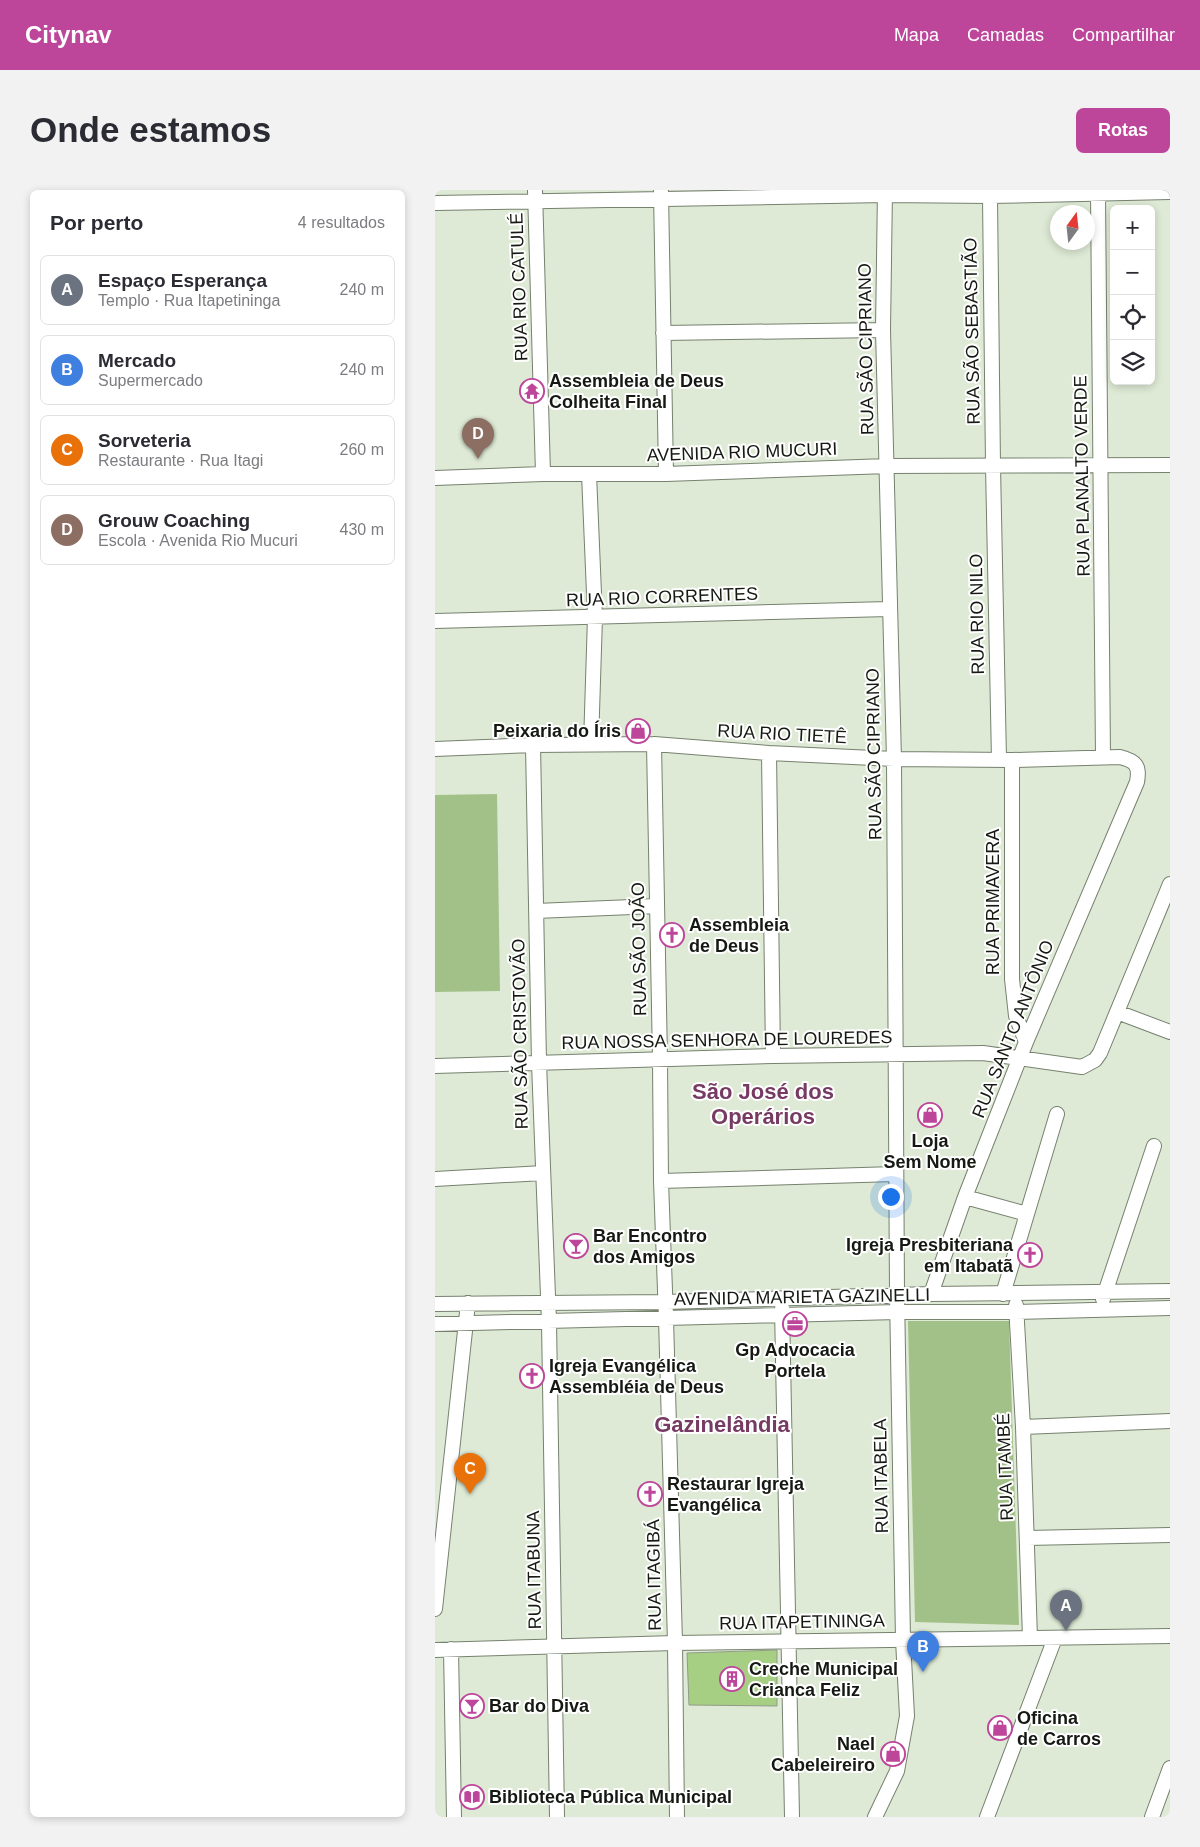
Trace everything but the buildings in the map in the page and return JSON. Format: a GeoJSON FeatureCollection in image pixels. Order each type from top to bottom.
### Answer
{"type":"FeatureCollection","features":[{"type":"Feature","properties":{"kind":"street"},"geometry":{"type":"LineString","coordinates":[[435,203],[536,195],[885,192],[990,196],[1170,192]]}},
{"type":"Feature","properties":{"kind":"street","name":"RUA SÃO CIPRIANO"},"geometry":{"type":"LineString","coordinates":[[885,192],[883,330],[893,759],[897,1312]]}},
{"type":"Feature","properties":{"kind":"street","name":"RUA PLANALTO VERDE"},"geometry":{"type":"LineString","coordinates":[[1098,194],[1103,757]]}},
{"type":"Feature","properties":{"kind":"street","name":"RUA RIO CATULÉ"},"geometry":{"type":"LineString","coordinates":[[536,195],[543,474]]}},
{"type":"Feature","properties":{"kind":"street"},"geometry":{"type":"LineString","coordinates":[[661,195],[666,474]]}},
{"type":"Feature","properties":{"kind":"street","name":"RUA SÃO SEBASTIÃO"},"geometry":{"type":"LineString","coordinates":[[990,196],[993,466]]}},
{"type":"Feature","properties":{"kind":"street"},"geometry":{"type":"LineString","coordinates":[[663,333],[883,330]]}},
{"type":"Feature","properties":{"kind":"street","name":"AVENIDA RIO MUCURI"},"geometry":{"type":"LineString","coordinates":[[435,478],[543,474],[666,474],[887,466],[1170,465]]}},
{"type":"Feature","properties":{"kind":"street","name":"RUA RIO NILO"},"geometry":{"type":"LineString","coordinates":[[993,466],[1006,760]]}},
{"type":"Feature","properties":{"kind":"street"},"geometry":{"type":"LineString","coordinates":[[589,474],[595,617],[591,744]]}},
{"type":"Feature","properties":{"kind":"street","name":"RUA RIO CORRENTES"},"geometry":{"type":"LineString","coordinates":[[435,621],[889,609]]}},
{"type":"Feature","properties":{"kind":"street","name":"RUA RIO TIETÊ"},"geometry":{"type":"LineString","coordinates":[[435,749],[533,745],[654,744],[769,753],[893,759],[1006,760],[1120,757],[1136,764],[1139,771],[1137,782]]}},
{"type":"Feature","properties":{"kind":"street","name":"RUA SÃO JOÃO"},"geometry":{"type":"LineString","coordinates":[[654,744],[661,1181],[665,1302]]}},
{"type":"Feature","properties":{"kind":"street","name":"RUA SÃO CRISTOVÃO"},"geometry":{"type":"LineString","coordinates":[[533,745],[539,1063],[549,1322]]}},
{"type":"Feature","properties":{"kind":"street"},"geometry":{"type":"LineString","coordinates":[[769,753],[773,1056]]}},
{"type":"Feature","properties":{"kind":"street","name":"RUA PRIMAVERA"},"geometry":{"type":"LineString","coordinates":[[1006,760],[1012,979],[1016,1016],[1026,1042]]}},
{"type":"Feature","properties":{"kind":"street","name":"RUA SANTO ANTÔNIO"},"geometry":{"type":"LineString","coordinates":[[931,1294],[965,1197],[1026,1042],[1137,782]]}},
{"type":"Feature","properties":{"kind":"street","name":"RUA NOSSA SENHORA DE LOUREDES"},"geometry":{"type":"LineString","coordinates":[[435,1066],[773,1056],[983,1053],[1082,1067],[1090,1064],[1100,1053],[1167,903],[1170,884]]}},
{"type":"Feature","properties":{"kind":"street"},"geometry":{"type":"LineString","coordinates":[[537,911],[656,906]]}},
{"type":"Feature","properties":{"kind":"street"},"geometry":{"type":"LineString","coordinates":[[1117,1012],[1170,1032]]}},
{"type":"Feature","properties":{"kind":"street","name":"RUA ITAMBÉ"},"geometry":{"type":"LineString","coordinates":[[1030,1638],[1023,1427],[1016,1312],[1009,1294],[1027,1214],[1057,1114]]}},
{"type":"Feature","properties":{"kind":"street"},"geometry":{"type":"LineString","coordinates":[[1101,1309],[1154,1146]]}},
{"type":"Feature","properties":{"kind":"street"},"geometry":{"type":"LineString","coordinates":[[435,1179],[543,1173]]}},
{"type":"Feature","properties":{"kind":"street"},"geometry":{"type":"LineString","coordinates":[[661,1181],[895,1174]]}},
{"type":"Feature","properties":{"kind":"street"},"geometry":{"type":"LineString","coordinates":[[965,1197],[1027,1214]]}},
{"type":"Feature","properties":{"kind":"street","name":"AVENIDA MARIETA GAZINELLI"},"geometry":{"type":"LineString","coordinates":[[435,1304],[665,1302],[931,1294],[1170,1291]]}},
{"type":"Feature","properties":{"kind":"street"},"geometry":{"type":"LineString","coordinates":[[781,1298],[792,1817]]}},
{"type":"Feature","properties":{"kind":"street","name":"RUA ITAGIBÁ"},"geometry":{"type":"LineString","coordinates":[[665,1302],[675,1643],[677,1817]]}},
{"type":"Feature","properties":{"kind":"street"},"geometry":{"type":"LineString","coordinates":[[435,1609],[469,1303]]}},
{"type":"Feature","properties":{"kind":"street","name":"AVENIDA MARIETA GAZINELLI"},"geometry":{"type":"LineString","coordinates":[[435,1324],[897,1312],[1016,1312],[1170,1308]]}},
{"type":"Feature","properties":{"kind":"street","name":"RUA ITABELA"},"geometry":{"type":"LineString","coordinates":[[875,1817],[897,1771],[904,1741],[907,1716],[903,1640],[897,1312]]}},
{"type":"Feature","properties":{"kind":"street","name":"RUA ITABUNA"},"geometry":{"type":"LineString","coordinates":[[549,1322],[557,1817]]}},
{"type":"Feature","properties":{"kind":"street"},"geometry":{"type":"LineString","coordinates":[[1023,1427],[1170,1421]]}},
{"type":"Feature","properties":{"kind":"street"},"geometry":{"type":"LineString","coordinates":[[1027,1538],[1170,1535]]}},
{"type":"Feature","properties":{"kind":"street","name":"RUA ITAPETININGA"},"geometry":{"type":"LineString","coordinates":[[435,1650],[554,1645],[1170,1636]]}},
{"type":"Feature","properties":{"kind":"street"},"geometry":{"type":"LineString","coordinates":[[987,1817],[1055,1638]]}},
{"type":"Feature","properties":{"kind":"street"},"geometry":{"type":"LineString","coordinates":[[451,1649],[454,1817]]}},
{"type":"Feature","properties":{"kind":"street"},"geometry":{"type":"LineString","coordinates":[[1151,1817],[1170,1768]]}},
{"type":"Feature","properties":{"kind":"green space"},"geometry":{"type":"Polygon","coordinates":[[[497,794],[500,991],[435,992],[435,795],[497,794]]]}},
{"type":"Feature","properties":{"kind":"green space"},"geometry":{"type":"Polygon","coordinates":[[[908,1321],[1009,1321],[1019,1625],[915,1622],[908,1321]]]}},
{"type":"Feature","properties":{"kind":"place","name":"Assembleia de Deus Colheita Final"},"geometry":{"type":"Point","coordinates":[532,391]}},
{"type":"Feature","properties":{"kind":"place","name":"Grouw Coaching"},"geometry":{"type":"Point","coordinates":[478,459]}},
{"type":"Feature","properties":{"kind":"place","name":"Peixaria do Íris"},"geometry":{"type":"Point","coordinates":[638,731]}},
{"type":"Feature","properties":{"kind":"place","name":"Assembleia de Deus"},"geometry":{"type":"Point","coordinates":[672,935]}},
{"type":"Feature","properties":{"kind":"place","name":"Loja Sem Nome"},"geometry":{"type":"Point","coordinates":[930,1115]}},
{"type":"Feature","properties":{"kind":"place","name":"Bar Encontro dos Amigos"},"geometry":{"type":"Point","coordinates":[576,1246]}},
{"type":"Feature","properties":{"kind":"place","name":"Igreja Presbiteriana em Itabatã"},"geometry":{"type":"Point","coordinates":[1030,1255]}},
{"type":"Feature","properties":{"kind":"place","name":"Gp Advocacia Portela"},"geometry":{"type":"Point","coordinates":[795,1324]}},
{"type":"Feature","properties":{"kind":"place","name":"Igreja Evangélica Assembléia de Deus"},"geometry":{"type":"Point","coordinates":[532,1376]}},
{"type":"Feature","properties":{"kind":"place","name":"Sorveteria"},"geometry":{"type":"Point","coordinates":[470,1494]}},
{"type":"Feature","properties":{"kind":"place","name":"Restaurar Igreja Evangélica"},"geometry":{"type":"Point","coordinates":[650,1494]}},
{"type":"Feature","properties":{"kind":"place","name":"Espaço Esperança"},"geometry":{"type":"Point","coordinates":[1066,1631]}},
{"type":"Feature","properties":{"kind":"place","name":"Mercado"},"geometry":{"type":"Point","coordinates":[923,1672]}},
{"type":"Feature","properties":{"kind":"place","name":"Creche Municipal Crianca Feliz"},"geometry":{"type":"Point","coordinates":[732,1679]}},
{"type":"Feature","properties":{"kind":"place","name":"Bar do Diva"},"geometry":{"type":"Point","coordinates":[472,1706]}},
{"type":"Feature","properties":{"kind":"place","name":"Oficina de Carros"},"geometry":{"type":"Point","coordinates":[1000,1728]}},
{"type":"Feature","properties":{"kind":"place","name":"Nael Cabeleireiro"},"geometry":{"type":"Point","coordinates":[893,1754]}},
{"type":"Feature","properties":{"kind":"place","name":"Biblioteca Pública Municipal"},"geometry":{"type":"Point","coordinates":[472,1797]}},
{"type":"Feature","properties":{"kind":"district","name":"São José dos Operários"},"geometry":{"type":"Point","coordinates":[763,1104]}},
{"type":"Feature","properties":{"kind":"district","name":"Gazinelândia"},"geometry":{"type":"Point","coordinates":[722,1424]}}]}
